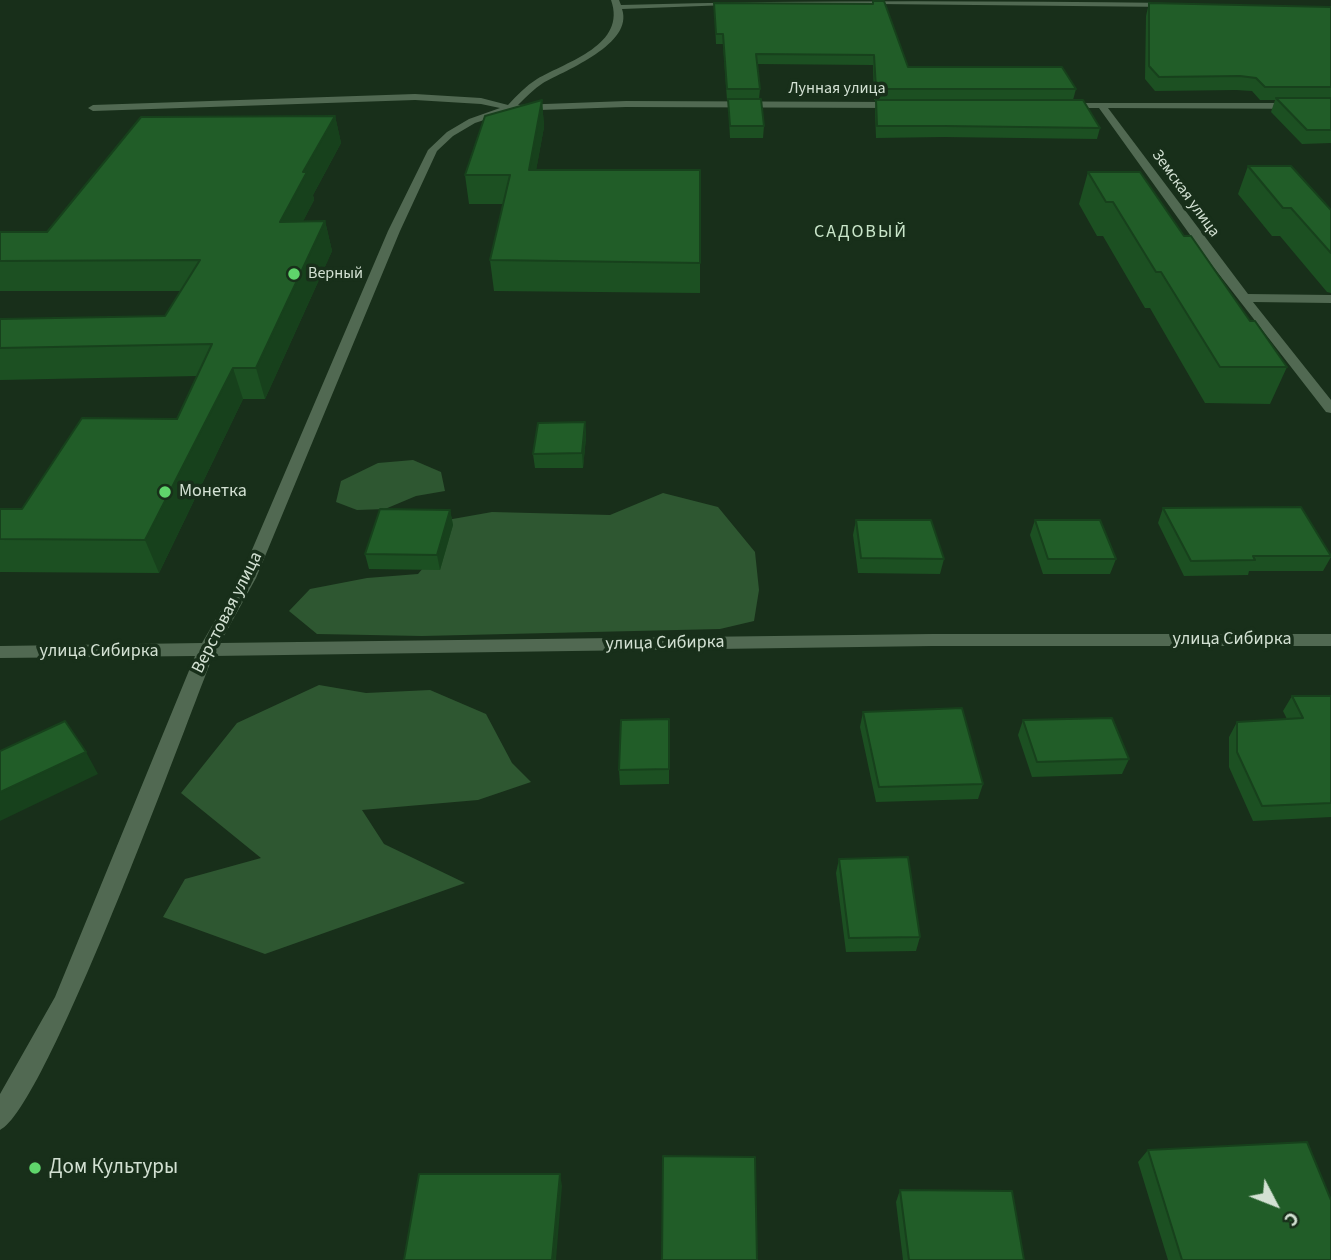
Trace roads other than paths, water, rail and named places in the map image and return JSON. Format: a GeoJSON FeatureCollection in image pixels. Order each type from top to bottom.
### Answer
{"type":"FeatureCollection","features":[{"type":"Feature","properties":{"kind":"street"},"geometry":{"type":"LineString","coordinates":[[93,108],[415,97],[481,101],[510,108],[537,83],[579,61],[608,40],[620,24],[617,3],[781,1],[1186,5]]}},
{"type":"Feature","properties":{"kind":"street","name":"Лунная улица"},"geometry":{"type":"LineString","coordinates":[[510,108],[626,104],[909,105]]}},
{"type":"Feature","properties":{"kind":"street"},"geometry":{"type":"LineString","coordinates":[[1047,105],[1331,106]]}},
{"type":"Feature","properties":{"kind":"street","name":"Земская улица"},"geometry":{"type":"LineString","coordinates":[[1102,106],[1146,169],[1331,409]]}},
{"type":"Feature","properties":{"kind":"street","name":"Верстовая улица"},"geometry":{"type":"LineString","coordinates":[[0,1117],[26,1075],[64,1003],[205,651],[248,578],[394,231],[433,150],[450,134],[472,121],[510,108]]}},
{"type":"Feature","properties":{"kind":"street"},"geometry":{"type":"LineString","coordinates":[[1245,298],[1331,299]]}},
{"type":"Feature","properties":{"kind":"street","name":"улица Сибирка"},"geometry":{"type":"LineString","coordinates":[[0,652],[932,640],[1331,640]]}},
{"type":"Feature","properties":{"kind":"place","name":"Верный"},"geometry":{"type":"Point","coordinates":[294,274]}},
{"type":"Feature","properties":{"kind":"place","name":"Монетка"},"geometry":{"type":"Point","coordinates":[165,492]}},
{"type":"Feature","properties":{"kind":"place","name":"Дом Культуры"},"geometry":{"type":"Point","coordinates":[35,1168]}},
{"type":"Feature","properties":{"kind":"district","name":"САДОВЫЙ"},"geometry":{"type":"Point","coordinates":[861,233]}}]}
